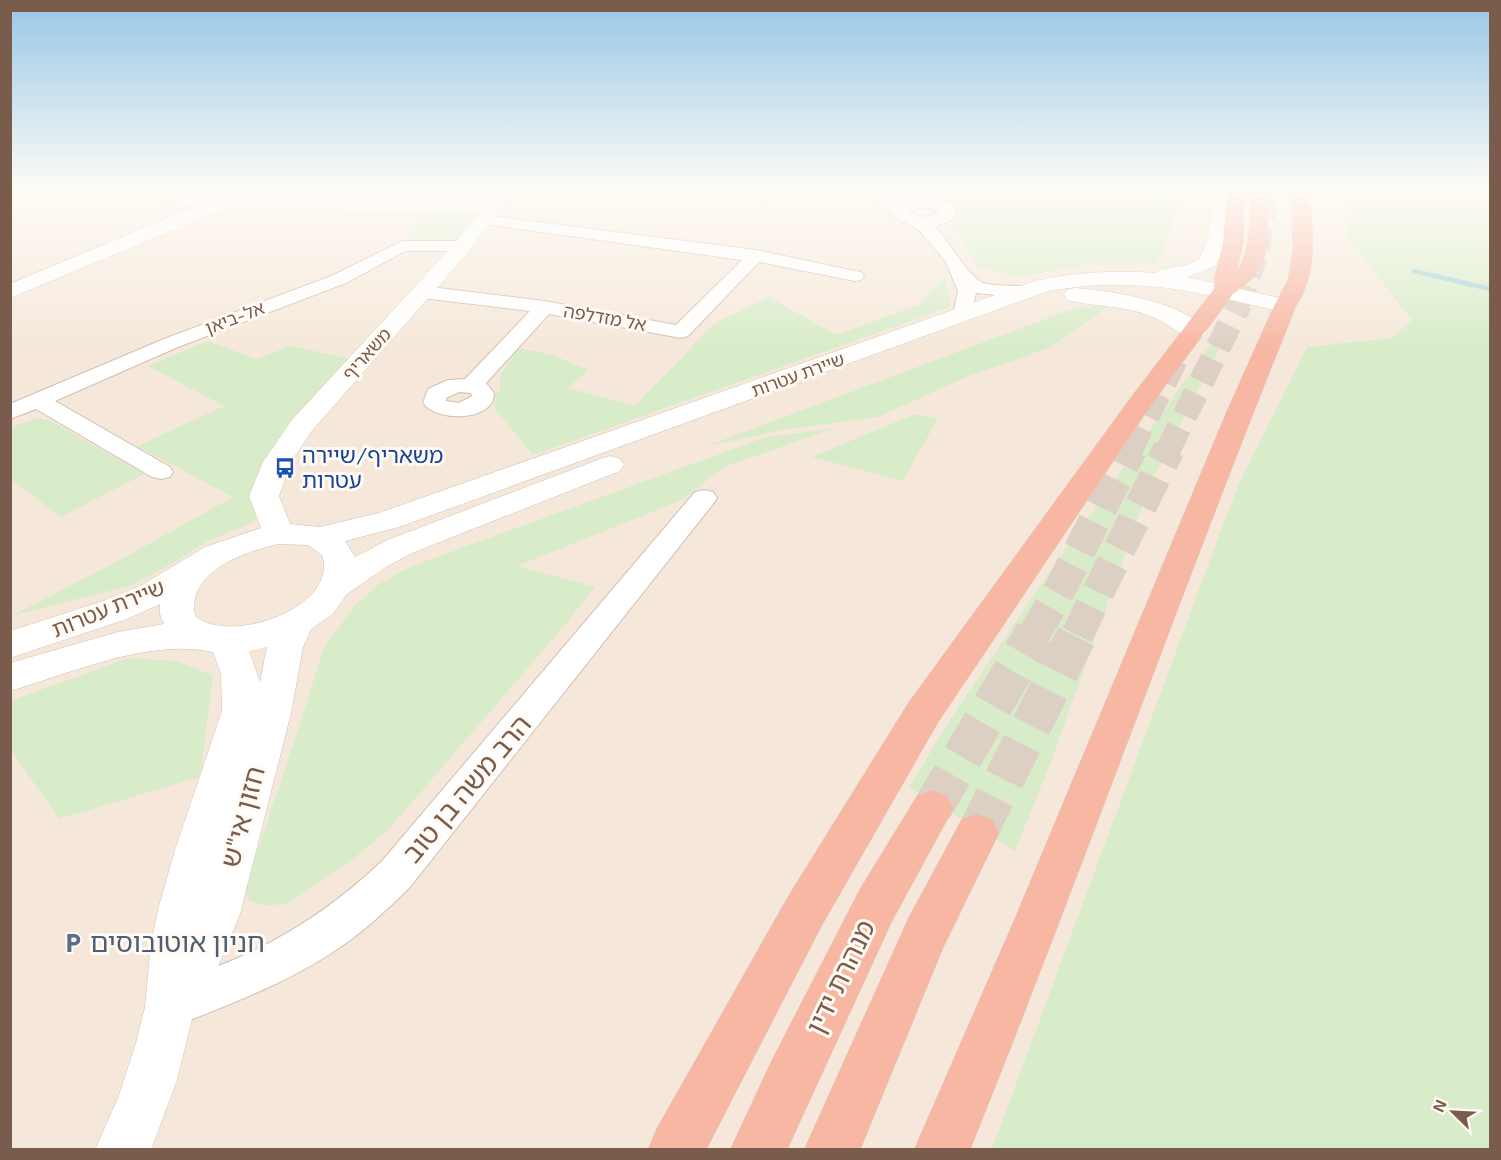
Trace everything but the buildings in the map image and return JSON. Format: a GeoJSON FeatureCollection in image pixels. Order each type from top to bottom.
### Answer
{"type":"FeatureCollection","features":[{"type":"Feature","properties":{"kind":"highway"},"geometry":{"type":"LineString","coordinates":[[1225,289],[1223,280],[1233,242]]}},
{"type":"Feature","properties":{"kind":"highway"},"geometry":{"type":"LineString","coordinates":[[676,1149],[758,995],[886,772],[990,615],[1141,401],[1195,332],[1225,289],[1245,275],[1253,262],[1257,242]]}},
{"type":"Feature","properties":{"kind":"highway"},"geometry":{"type":"LineString","coordinates":[[942,1149],[989,1043],[1187,535],[1285,306],[1293,296],[1301,271],[1301,242]]}},
{"type":"Feature","properties":{"kind":"highway"},"geometry":{"type":"LineString","coordinates":[[1281,273],[1281,294],[1285,306]]}},
{"type":"Feature","properties":{"kind":"highway","name":"מנהרת ידין"},"geometry":{"type":"LineString","coordinates":[[758,1149],[790,1078],[876,905],[932,809]]}},
{"type":"Feature","properties":{"kind":"highway"},"geometry":{"type":"LineString","coordinates":[[832,1149],[926,933],[977,833]]}},
{"type":"Feature","properties":{"kind":"main road"},"geometry":{"type":"LineString","coordinates":[[10,292],[130,242]]}},
{"type":"Feature","properties":{"kind":"main road","name":"משאריף"},"geometry":{"type":"LineString","coordinates":[[279,534],[264,496],[277,462],[302,427],[466,242]]}},
{"type":"Feature","properties":{"kind":"main road"},"geometry":{"type":"LineString","coordinates":[[1129,276],[1182,272],[1201,268],[1207,263],[1216,242]]}},
{"type":"Feature","properties":{"kind":"main road","name":"שיירת עטרות"},"geometry":{"type":"LineString","coordinates":[[319,538],[388,520],[1026,291],[1077,279],[1129,276],[1181,281],[1225,289],[1285,306]]}},
{"type":"Feature","properties":{"kind":"main road","name":"שיירת עטרות"},"geometry":{"type":"LineString","coordinates":[[336,586],[375,559],[401,546],[1034,301],[1072,295],[1123,300],[1166,313],[1195,332]]}},
{"type":"Feature","properties":{"kind":"main road"},"geometry":{"type":"LineString","coordinates":[[279,534],[301,534],[319,538],[332,546],[340,557],[341,571],[336,586],[321,605],[297,621],[274,632],[249,639],[212,639],[184,627],[176,613],[178,597],[186,580],[202,564],[239,544],[279,534]]}},
{"type":"Feature","properties":{"kind":"main road","name":"שיירת עטרות"},"geometry":{"type":"LineString","coordinates":[[10,645],[115,610],[153,593],[202,564]]}},
{"type":"Feature","properties":{"kind":"main road","name":"חזון אי\"ש"},"geometry":{"type":"LineString","coordinates":[[123,1149],[138,1117],[170,1006],[197,959],[217,914],[272,713],[285,647],[297,621]]}},
{"type":"Feature","properties":{"kind":"main road","name":"שיירת עטרות"},"geometry":{"type":"LineString","coordinates":[[10,677],[118,645],[158,637],[212,639]]}},
{"type":"Feature","properties":{"kind":"main road","name":"חזון אי\"ש"},"geometry":{"type":"LineString","coordinates":[[170,1006],[171,968],[186,891],[241,711],[242,687],[239,668],[212,639]]}},
{"type":"Feature","properties":{"kind":"street"},"geometry":{"type":"LineString","coordinates":[[667,242],[756,255],[855,276]]}},
{"type":"Feature","properties":{"kind":"street"},"geometry":{"type":"LineString","coordinates":[[955,242],[967,290],[967,302],[963,315]]}},
{"type":"Feature","properties":{"kind":"street","name":"אל-ביאן"},"geometry":{"type":"LineString","coordinates":[[10,412],[171,343],[340,279],[402,246],[463,246]]}},
{"type":"Feature","properties":{"kind":"street","name":"אל מזדלפה"},"geometry":{"type":"LineString","coordinates":[[422,292],[544,307],[681,332],[756,255]]}},
{"type":"Feature","properties":{"kind":"street"},"geometry":{"type":"LineString","coordinates":[[963,280],[982,289],[1026,291]]}},
{"type":"Feature","properties":{"kind":"street"},"geometry":{"type":"LineString","coordinates":[[472,385],[544,307]]}},
{"type":"Feature","properties":{"kind":"street"},"geometry":{"type":"LineString","coordinates":[[37,400],[160,472]]}},
{"type":"Feature","properties":{"kind":"street","name":"הרב משה בן טוב"},"geometry":{"type":"LineString","coordinates":[[170,1006],[277,963],[320,938],[374,897],[396,874],[704,498]]}},
{"type":"Feature","properties":{"kind":"shaded area"},"geometry":{"type":"Polygon","coordinates":[[[11,242],[1490,242],[1490,1149],[11,1149],[11,242]]]}},
{"type":"Feature","properties":{"kind":"green space"},"geometry":{"type":"Polygon","coordinates":[[[963,242],[1167,242],[1164,253],[1155,264],[1083,265],[1019,277],[978,267],[963,242]]]}},
{"type":"Feature","properties":{"kind":"green space"},"geometry":{"type":"Polygon","coordinates":[[[1351,242],[1490,242],[1490,1149],[992,1149],[1221,530],[1239,484],[1299,364],[1308,347],[1392,338],[1412,320],[1351,242]]]}},
{"type":"Feature","properties":{"kind":"green space"},"geometry":{"type":"Polygon","coordinates":[[[944,277],[950,307],[533,455],[495,409],[494,397],[500,390],[500,376],[518,348],[553,355],[588,370],[568,388],[635,406],[716,322],[769,297],[836,335],[921,304],[944,277]]]}},
{"type":"Feature","properties":{"kind":"green space"},"geometry":{"type":"Polygon","coordinates":[[[1101,303],[1113,303],[1051,347],[969,376],[878,417],[781,430],[704,447],[1067,311],[1101,303]]]}},
{"type":"Feature","properties":{"kind":"green space"},"geometry":{"type":"Polygon","coordinates":[[[207,341],[257,359],[290,346],[355,360],[268,469],[254,522],[208,541],[129,586],[11,616],[120,560],[233,497],[137,446],[224,406],[148,366],[207,341]]]}},
{"type":"Feature","properties":{"kind":"green space"},"geometry":{"type":"Polygon","coordinates":[[[1213,341],[1222,344],[1151,482],[1052,759],[1015,851],[909,787],[955,712],[1032,597],[1213,341]]]}},
{"type":"Feature","properties":{"kind":"green space"},"geometry":{"type":"Polygon","coordinates":[[[915,414],[938,418],[903,481],[812,457],[915,414]]]}},
{"type":"Feature","properties":{"kind":"green space"},"geometry":{"type":"Polygon","coordinates":[[[38,418],[49,420],[144,474],[61,517],[11,479],[11,427],[38,418]]]}},
{"type":"Feature","properties":{"kind":"green space"},"geometry":{"type":"Polygon","coordinates":[[[835,428],[730,465],[720,470],[682,500],[517,566],[595,587],[390,828],[353,859],[289,903],[266,906],[250,901],[244,890],[323,650],[354,606],[379,584],[412,566],[766,437],[835,428]]]}},
{"type":"Feature","properties":{"kind":"green space"},"geometry":{"type":"Polygon","coordinates":[[[129,658],[177,661],[213,676],[200,777],[59,819],[11,750],[10,701],[129,658]]]}},
{"type":"Feature","properties":{"kind":"waterway"},"geometry":{"type":"LineString","coordinates":[[1414,271],[1490,289]]}},
{"type":"Feature","properties":{"kind":"tunnel"},"geometry":{"type":"LineString","coordinates":[[1239,304],[1251,276],[1261,242]]}},
{"type":"Feature","properties":{"kind":"tunnel"},"geometry":{"type":"LineString","coordinates":[[1168,450],[1240,303]]}},
{"type":"Feature","properties":{"kind":"tunnel"},"geometry":{"type":"LineString","coordinates":[[1130,450],[1178,355]]}},
{"type":"Feature","properties":{"kind":"tunnel"},"geometry":{"type":"LineString","coordinates":[[1034,635],[1058,593],[1131,449]]}},
{"type":"Feature","properties":{"kind":"tunnel"},"geometry":{"type":"LineString","coordinates":[[1077,634],[1169,449]]}},
{"type":"Feature","properties":{"kind":"tunnel"},"geometry":{"type":"LineString","coordinates":[[932,809],[1035,633]]}},
{"type":"Feature","properties":{"kind":"tunnel"},"geometry":{"type":"LineString","coordinates":[[977,833],[1077,634]]}},
{"type":"Feature","properties":{"kind":"place","name":"משאריף/שיירה עטרות"},"geometry":{"type":"Point","coordinates":[285,468]}},
{"type":"Feature","properties":{"kind":"place","name":"חניון אוטובוסים"},"geometry":{"type":"Point","coordinates":[73,943]}}]}
